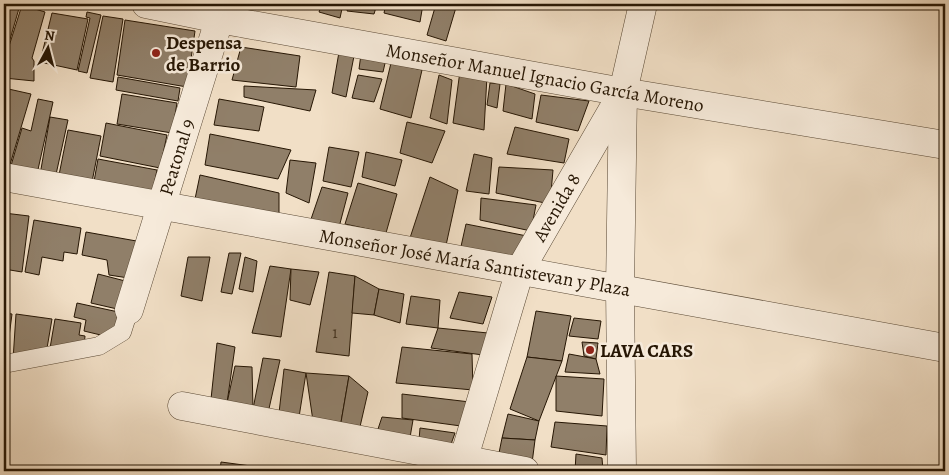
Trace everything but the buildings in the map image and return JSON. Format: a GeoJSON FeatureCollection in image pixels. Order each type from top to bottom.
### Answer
{"type":"FeatureCollection","features":[{"type":"Feature","properties":{"kind":"street","name":"Monseñor Manuel Ignacio García Moreno"},"geometry":{"type":"LineString","coordinates":[[146,4],[222,11],[623,92],[945,145]]}},
{"type":"Feature","properties":{"kind":"street","name":"Avenida 8"},"geometry":{"type":"LineString","coordinates":[[461,465],[520,270],[623,92],[643,4]]}},
{"type":"Feature","properties":{"kind":"street","name":"Peatonal 9"},"geometry":{"type":"LineString","coordinates":[[129,310],[222,11]]}},
{"type":"Feature","properties":{"kind":"street"},"geometry":{"type":"LineString","coordinates":[[622,471],[620,288],[623,92]]}},
{"type":"Feature","properties":{"kind":"street","name":"Monseñor José María Santistevan y Plaza"},"geometry":{"type":"LineString","coordinates":[[4,177],[945,348]]}},
{"type":"Feature","properties":{"kind":"street"},"geometry":{"type":"LineString","coordinates":[[182,406],[461,465],[525,471]]}},
{"type":"Feature","properties":{"kind":"lane"},"geometry":{"type":"LineString","coordinates":[[4,364],[99,346],[122,332],[129,310]]}},
{"type":"Feature","properties":{"kind":"place","name":"Despensa de Barrio"},"geometry":{"type":"Point","coordinates":[156,53]}},
{"type":"Feature","properties":{"kind":"place","name":"LAVA CARS"},"geometry":{"type":"Point","coordinates":[590,350]}}]}
